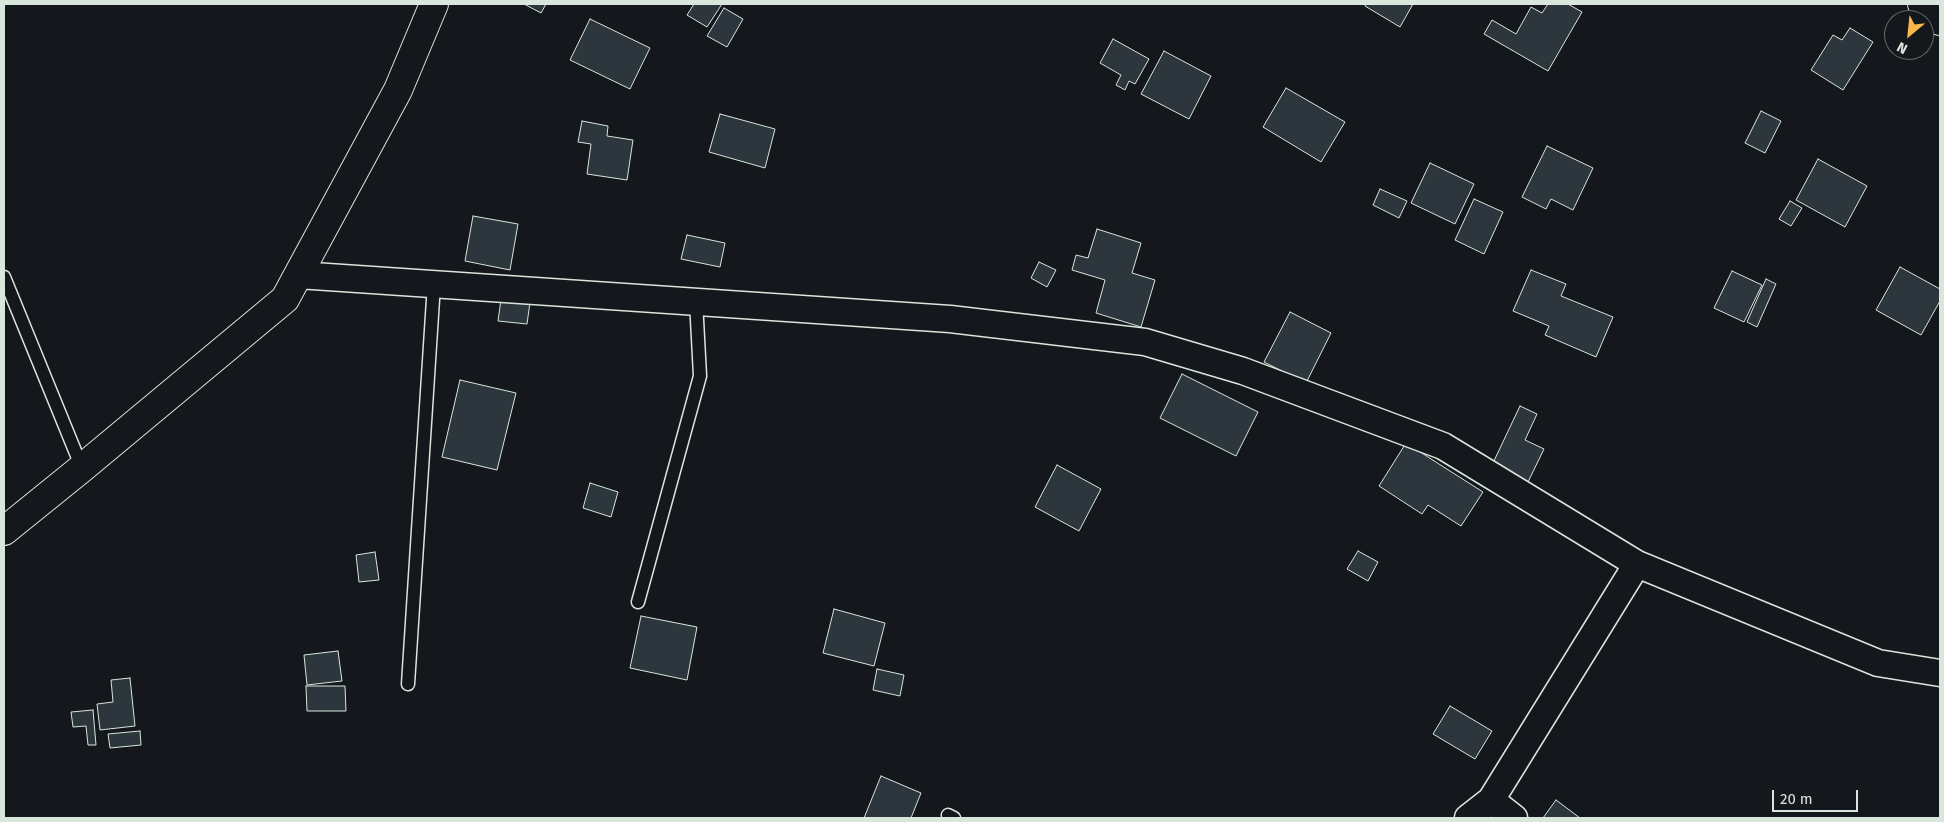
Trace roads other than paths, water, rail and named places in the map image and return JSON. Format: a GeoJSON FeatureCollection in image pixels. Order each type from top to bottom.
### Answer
{"type":"FeatureCollection","features":[{"type":"Feature","properties":{"kind":"street"},"geometry":{"type":"LineString","coordinates":[[4,531],[285,299],[398,90],[434,4]]}},
{"type":"Feature","properties":{"kind":"street"},"geometry":{"type":"LineString","coordinates":[[1922,4],[1940,21]]}},
{"type":"Feature","properties":{"kind":"street"},"geometry":{"type":"LineString","coordinates":[[298,276],[950,319],[1145,342],[1243,371],[1444,446],[1637,564],[1878,663],[1940,673]]}},
{"type":"Feature","properties":{"kind":"street"},"geometry":{"type":"LineString","coordinates":[[1468,818],[1491,800],[1637,564]]}},
{"type":"Feature","properties":{"kind":"street"},"geometry":{"type":"LineString","coordinates":[[1491,800],[1514,818]]}},
{"type":"Feature","properties":{"kind":"lane"},"geometry":{"type":"LineString","coordinates":[[4,277],[82,468]]}},
{"type":"Feature","properties":{"kind":"lane"},"geometry":{"type":"LineString","coordinates":[[408,684],[434,284]]}},
{"type":"Feature","properties":{"kind":"lane"},"geometry":{"type":"LineString","coordinates":[[638,602],[700,376],[696,301]]}}]}
